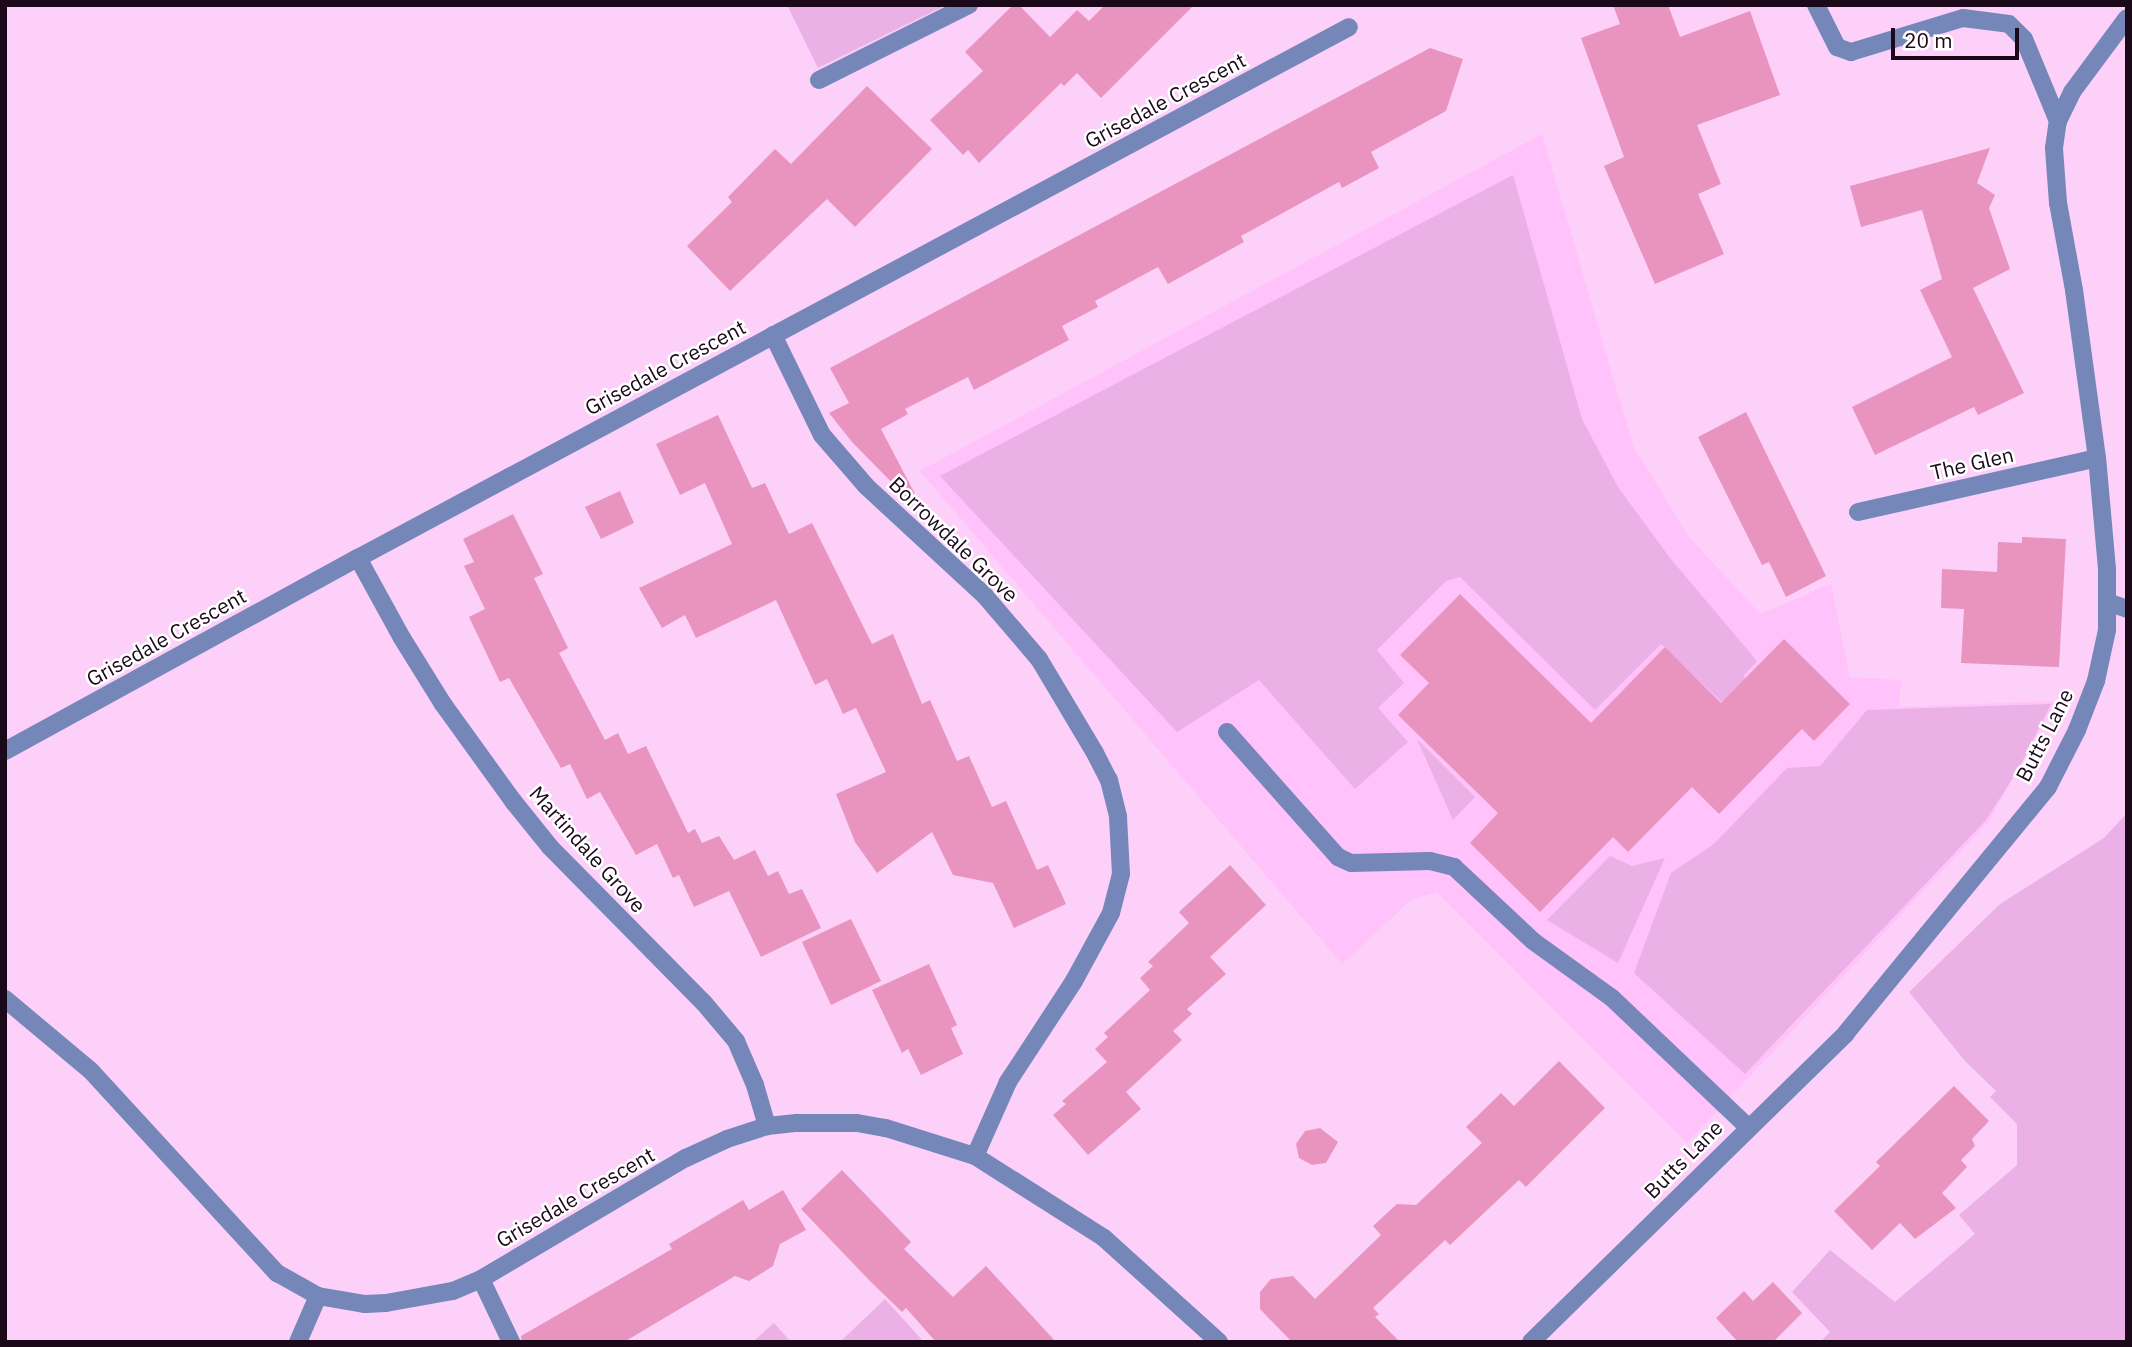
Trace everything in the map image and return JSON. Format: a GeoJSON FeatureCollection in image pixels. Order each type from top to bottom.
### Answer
{"type":"FeatureCollection","features":[{"type":"Feature","properties":{"kind":"street"},"geometry":{"type":"LineString","coordinates":[[819,80],[969,5]]}},
{"type":"Feature","properties":{"kind":"street"},"geometry":{"type":"LineString","coordinates":[[1815,5],[1837,47],[1851,52],[1963,18],[2009,24],[2024,40],[2058,121]]}},
{"type":"Feature","properties":{"kind":"street"},"geometry":{"type":"LineString","coordinates":[[1948,5],[1963,18]]}},
{"type":"Feature","properties":{"kind":"street","name":"Butts Lane"},"geometry":{"type":"LineString","coordinates":[[1531,1342],[1846,1033],[2048,787],[2077,730],[2096,681],[2107,630],[2107,601],[2097,458],[2074,290],[2058,203],[2054,148],[2058,121],[2072,92],[2127,18]]}},
{"type":"Feature","properties":{"kind":"street","name":"Grisedale Crescent"},"geometry":{"type":"LineString","coordinates":[[5,751],[358,558],[1349,27]]}},
{"type":"Feature","properties":{"kind":"street","name":"Borrowdale Grove"},"geometry":{"type":"LineString","coordinates":[[773,335],[822,435],[866,486],[985,596],[1039,659],[1109,780],[1118,817],[1121,874],[1111,913],[1074,981],[1008,1082],[975,1156]]}},
{"type":"Feature","properties":{"kind":"street","name":"The Glen"},"geometry":{"type":"LineString","coordinates":[[1858,512],[2097,458]]}},
{"type":"Feature","properties":{"kind":"street","name":"Martindale Grove"},"geometry":{"type":"LineString","coordinates":[[358,558],[402,638],[443,704],[513,801],[557,855],[704,1003],[736,1041],[755,1085],[767,1126]]}},
{"type":"Feature","properties":{"kind":"street"},"geometry":{"type":"LineString","coordinates":[[2107,601],[2127,609]]}},
{"type":"Feature","properties":{"kind":"street"},"geometry":{"type":"LineString","coordinates":[[1227,732],[1338,857],[1351,863],[1430,861],[1454,867],[1533,941],[1612,998],[1748,1127]]}},
{"type":"Feature","properties":{"kind":"street","name":"Grisedale Crescent"},"geometry":{"type":"LineString","coordinates":[[5,999],[91,1071],[277,1273],[318,1296],[354,1303],[386,1303],[442,1294],[481,1279],[686,1158],[727,1139],[767,1126],[857,1123],[887,1128],[975,1156],[1104,1238],[1219,1342]]}},
{"type":"Feature","properties":{"kind":"street"},"geometry":{"type":"LineString","coordinates":[[481,1279],[510,1342]]}},
{"type":"Feature","properties":{"kind":"street"},"geometry":{"type":"LineString","coordinates":[[298,1342],[318,1296]]}},
{"type":"Feature","properties":{"kind":"shaded area"},"geometry":{"type":"Polygon","coordinates":[[[787,5],[946,5],[818,68],[787,5]]]}},
{"type":"Feature","properties":{"kind":"shaded area"},"geometry":{"type":"Polygon","coordinates":[[[1542,134],[1633,446],[1689,537],[1760,614],[1831,584],[1850,677],[1901,680],[1899,707],[2056,701],[1989,821],[1687,1143],[1437,892],[1412,899],[1342,964],[920,471],[1542,134]]]}},
{"type":"Feature","properties":{"kind":"shaded area"},"geometry":{"type":"Polygon","coordinates":[[[1513,175],[1582,419],[1618,487],[1670,558],[1757,661],[1743,676],[1777,709],[1754,733],[1661,644],[1595,710],[1460,577],[1446,581],[1377,650],[1404,683],[1378,708],[1408,742],[1355,789],[1259,680],[1177,732],[940,476],[1513,175]]]}},
{"type":"Feature","properties":{"kind":"shaded area"},"geometry":{"type":"Polygon","coordinates":[[[2051,704],[2018,770],[1986,820],[1745,1074],[1634,973],[1671,873],[1714,844],[1787,768],[1820,766],[1867,710],[2051,704]]]}},
{"type":"Feature","properties":{"kind":"shaded area"},"geometry":{"type":"Polygon","coordinates":[[[1417,739],[1475,797],[1453,820],[1417,739]]]}},
{"type":"Feature","properties":{"kind":"shaded area"},"geometry":{"type":"Polygon","coordinates":[[[2127,813],[2127,1342],[1820,1342],[1830,1332],[1792,1292],[1830,1250],[1895,1302],[1975,1234],[1959,1215],[2017,1165],[2017,1124],[1990,1097],[1996,1091],[1965,1061],[1909,992],[2000,904],[2104,838],[2127,813]]]}},
{"type":"Feature","properties":{"kind":"shaded area"},"geometry":{"type":"Polygon","coordinates":[[[1610,856],[1632,866],[1665,858],[1618,963],[1547,920],[1610,856]]]}},
{"type":"Feature","properties":{"kind":"shaded area"},"geometry":{"type":"Polygon","coordinates":[[[885,1299],[924,1342],[840,1342],[885,1299]]]}},
{"type":"Feature","properties":{"kind":"shaded area"},"geometry":{"type":"Polygon","coordinates":[[[774,1323],[791,1342],[753,1342],[767,1329],[774,1323]]]}},
{"type":"Feature","properties":{"kind":"building"},"geometry":{"type":"Polygon","coordinates":[[[1013,5],[1019,5],[1050,37],[1077,10],[1089,21],[1105,5],[1194,5],[1101,98],[1077,73],[1064,86],[1061,83],[979,163],[968,150],[963,155],[930,120],[983,71],[965,52],[1013,5]]]}},
{"type":"Feature","properties":{"kind":"building"},"geometry":{"type":"Polygon","coordinates":[[[1613,5],[1668,5],[1680,37],[1750,11],[1780,95],[1697,125],[1721,184],[1698,194],[1724,254],[1655,284],[1604,166],[1624,157],[1581,38],[1620,24],[1613,5]]]}},
{"type":"Feature","properties":{"kind":"building"},"geometry":{"type":"Polygon","coordinates":[[[1430,48],[1463,59],[1446,111],[1371,152],[1379,168],[1342,188],[1339,182],[1241,236],[1244,242],[1168,284],[1158,267],[1095,301],[1098,307],[1062,326],[1069,340],[974,390],[968,377],[905,409],[908,414],[881,429],[915,494],[908,499],[852,442],[829,413],[849,403],[830,368],[1430,48]]]}},
{"type":"Feature","properties":{"kind":"building"},"geometry":{"type":"Polygon","coordinates":[[[867,86],[932,149],[855,227],[827,199],[730,291],[687,246],[732,202],[728,197],[775,149],[791,164],[867,86]]]}},
{"type":"Feature","properties":{"kind":"building"},"geometry":{"type":"Polygon","coordinates":[[[1990,148],[1977,183],[1995,195],[1989,208],[2010,269],[1973,288],[2024,393],[1978,415],[1974,407],[1875,455],[1852,407],[1952,357],[1920,290],[1942,279],[1922,210],[1861,227],[1850,186],[1990,148]]]}},
{"type":"Feature","properties":{"kind":"building"},"geometry":{"type":"Polygon","coordinates":[[[1746,412],[1826,576],[1786,597],[1769,562],[1762,565],[1698,437],[1746,412]]]}},
{"type":"Feature","properties":{"kind":"building"},"geometry":{"type":"Polygon","coordinates":[[[718,415],[752,488],[765,483],[789,534],[812,523],[872,644],[893,634],[922,704],[930,700],[957,761],[969,756],[992,807],[1006,801],[1037,870],[1048,865],[1066,904],[1014,928],[993,883],[953,875],[932,832],[877,873],[855,842],[836,794],[886,772],[856,708],[843,714],[827,679],[815,685],[776,600],[696,638],[685,615],[662,628],[639,588],[732,544],[705,483],[680,495],[656,444],[718,415]]]}},
{"type":"Feature","properties":{"kind":"building"},"geometry":{"type":"Polygon","coordinates":[[[620,491],[634,523],[601,539],[585,507],[620,491]]]}},
{"type":"Feature","properties":{"kind":"building"},"geometry":{"type":"Polygon","coordinates":[[[513,514],[543,574],[534,578],[568,648],[559,653],[605,740],[618,733],[628,754],[646,746],[688,833],[695,829],[702,843],[719,836],[734,860],[755,850],[768,876],[778,871],[789,894],[802,889],[821,928],[761,957],[729,891],[694,907],[679,875],[673,878],[657,844],[636,855],[600,792],[587,799],[570,764],[561,768],[509,678],[500,682],[469,617],[485,609],[464,566],[474,562],[463,539],[513,514]]]}},
{"type":"Feature","properties":{"kind":"building"},"geometry":{"type":"Polygon","coordinates":[[[2022,537],[2066,539],[2059,667],[1961,663],[1964,609],[1941,608],[1942,569],[1997,572],[1998,542],[2022,543],[2022,537]]]}},
{"type":"Feature","properties":{"kind":"building"},"geometry":{"type":"Polygon","coordinates":[[[1460,594],[1591,723],[1665,647],[1721,703],[1784,639],[1850,704],[1814,741],[1802,729],[1719,814],[1692,787],[1628,852],[1613,837],[1540,912],[1470,843],[1498,813],[1398,715],[1429,683],[1400,655],[1460,594]]]}},
{"type":"Feature","properties":{"kind":"building"},"geometry":{"type":"Polygon","coordinates":[[[1230,865],[1266,905],[1210,957],[1226,974],[1187,1009],[1192,1014],[1173,1031],[1182,1040],[1126,1092],[1141,1109],[1088,1155],[1053,1115],[1066,1104],[1062,1101],[1107,1062],[1095,1049],[1108,1037],[1104,1033],[1150,990],[1140,978],[1153,966],[1148,962],[1189,923],[1179,912],[1230,865]]]}},
{"type":"Feature","properties":{"kind":"building"},"geometry":{"type":"Polygon","coordinates":[[[851,919],[881,981],[831,1005],[802,942],[851,919]]]}},
{"type":"Feature","properties":{"kind":"building"},"geometry":{"type":"Polygon","coordinates":[[[929,964],[957,1025],[951,1028],[963,1054],[921,1075],[908,1049],[902,1053],[872,990],[929,964]]]}},
{"type":"Feature","properties":{"kind":"building"},"geometry":{"type":"Polygon","coordinates":[[[1559,1061],[1605,1108],[1526,1187],[1519,1180],[1450,1245],[1445,1240],[1373,1308],[1379,1314],[1375,1317],[1400,1342],[1292,1342],[1260,1309],[1260,1292],[1271,1279],[1293,1276],[1315,1299],[1381,1235],[1373,1226],[1397,1204],[1416,1205],[1482,1143],[1466,1127],[1501,1093],[1514,1106],[1559,1061]]]}},
{"type":"Feature","properties":{"kind":"building"},"geometry":{"type":"Polygon","coordinates":[[[1954,1086],[1989,1121],[1972,1139],[1975,1146],[1961,1160],[1967,1167],[1942,1193],[1956,1208],[1915,1239],[1900,1223],[1872,1250],[1834,1211],[1880,1166],[1876,1162],[1954,1086]]]}},
{"type":"Feature","properties":{"kind":"building"},"geometry":{"type":"Polygon","coordinates":[[[1320,1128],[1338,1142],[1326,1163],[1312,1165],[1299,1158],[1296,1144],[1305,1131],[1320,1128]]]}},
{"type":"Feature","properties":{"kind":"building"},"geometry":{"type":"Polygon","coordinates":[[[842,1170],[911,1242],[904,1249],[953,1297],[986,1266],[1056,1342],[936,1342],[906,1308],[902,1312],[801,1209],[842,1170]]]}},
{"type":"Feature","properties":{"kind":"building"},"geometry":{"type":"Polygon","coordinates":[[[783,1190],[806,1230],[780,1244],[773,1266],[749,1281],[735,1276],[624,1342],[522,1342],[521,1336],[672,1249],[669,1244],[743,1200],[749,1210],[783,1190]]]}},
{"type":"Feature","properties":{"kind":"building"},"geometry":{"type":"Polygon","coordinates":[[[1773,1282],[1802,1313],[1773,1342],[1738,1342],[1716,1318],[1744,1291],[1753,1301],[1773,1282]]]}}]}
